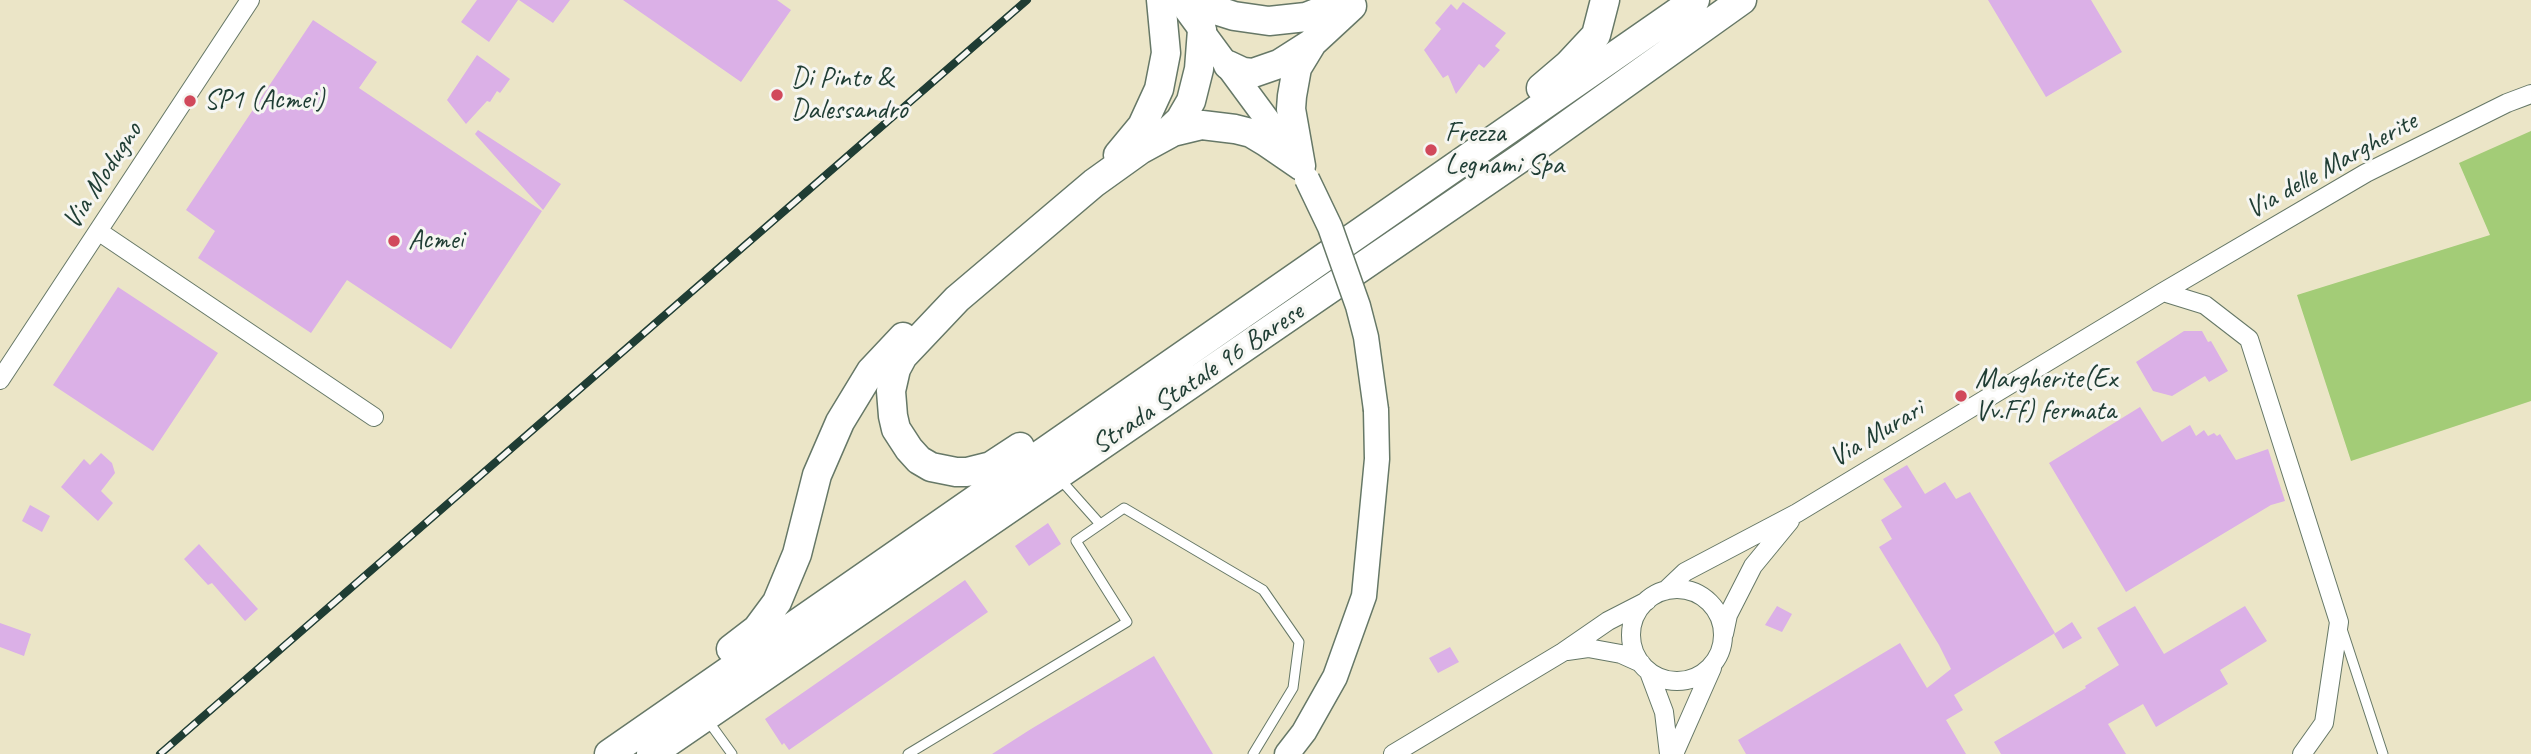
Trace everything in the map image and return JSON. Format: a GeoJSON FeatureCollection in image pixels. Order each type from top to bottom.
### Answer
{"type":"FeatureCollection","features":[{"type":"Feature","properties":{"kind":"main road"},"geometry":{"type":"LineString","coordinates":[[1094,183],[1142,126],[1159,89],[1166,53],[1161,0]]}},
{"type":"Feature","properties":{"kind":"main road"},"geometry":{"type":"LineString","coordinates":[[1197,0],[1234,16],[1269,21],[1306,17],[1349,0]]}},
{"type":"Feature","properties":{"kind":"main road"},"geometry":{"type":"LineString","coordinates":[[1228,65],[1242,72],[1266,69],[1279,64],[1312,43],[1358,0]]}},
{"type":"Feature","properties":{"kind":"main road"},"geometry":{"type":"LineString","coordinates":[[1364,230],[1457,146],[1546,85],[1568,65],[1596,35],[1605,0]]}},
{"type":"Feature","properties":{"kind":"main road","name":"Strada Statale 96 Barese"},"geometry":{"type":"LineString","coordinates":[[607,754],[1695,0]]}},
{"type":"Feature","properties":{"kind":"main road","name":"Strada Statale 96 Barese"},"geometry":{"type":"LineString","coordinates":[[651,754],[1525,155],[1742,0]]}},
{"type":"Feature","properties":{"kind":"main road"},"geometry":{"type":"LineString","coordinates":[[1192,349],[1100,392],[991,466],[967,472],[942,470],[919,460],[902,440],[892,416],[891,391],[896,369],[903,356],[957,299],[1094,183],[1160,138],[1180,120],[1191,101],[1199,69],[1202,30]]}},
{"type":"Feature","properties":{"kind":"main road"},"geometry":{"type":"LineString","coordinates":[[1304,173],[1291,109],[1297,68],[1312,43]]}},
{"type":"Feature","properties":{"kind":"main road"},"geometry":{"type":"LineString","coordinates":[[1160,138],[1187,127],[1227,127],[1251,133],[1304,173]]}},
{"type":"Feature","properties":{"kind":"main road"},"geometry":{"type":"LineString","coordinates":[[607,754],[627,722],[743,641],[768,617],[790,575],[817,475],[858,390],[891,348],[908,332],[957,299]]}},
{"type":"Feature","properties":{"kind":"street","name":"Via Modugno"},"geometry":{"type":"LineString","coordinates":[[0,380],[250,0]]}},
{"type":"Feature","properties":{"kind":"street"},"geometry":{"type":"LineString","coordinates":[[1179,0],[1304,173],[1330,227],[1366,337],[1376,410],[1376,470],[1364,597],[1335,677],[1304,732],[1287,754]]}},
{"type":"Feature","properties":{"kind":"street","name":"Via delle Margherite"},"geometry":{"type":"LineString","coordinates":[[2163,292],[2366,173],[2507,103],[2531,94]]}},
{"type":"Feature","properties":{"kind":"street"},"geometry":{"type":"LineString","coordinates":[[99,231],[374,417]]}},
{"type":"Feature","properties":{"kind":"street"},"geometry":{"type":"LineString","coordinates":[[2163,292],[2205,304],[2249,339],[2339,622],[2324,723],[2302,754]]}},
{"type":"Feature","properties":{"kind":"street","name":"Via Murari"},"geometry":{"type":"LineString","coordinates":[[1393,754],[1563,652],[1608,621],[1665,591],[1685,572],[1797,513],[2163,292]]}},
{"type":"Feature","properties":{"kind":"street","name":"Via Murari"},"geometry":{"type":"LineString","coordinates":[[1671,754],[1716,660],[1722,646],[1728,615],[1753,566],[1797,513]]}},
{"type":"Feature","properties":{"kind":"street"},"geometry":{"type":"LineString","coordinates":[[1665,591],[1691,592],[1703,597],[1720,618],[1723,635]]}},
{"type":"Feature","properties":{"kind":"street","name":"Via Murari"},"geometry":{"type":"LineString","coordinates":[[1647,601],[1634,619],[1631,633],[1633,649],[1645,668],[1664,712],[1671,754]]}},
{"type":"Feature","properties":{"kind":"street"},"geometry":{"type":"LineString","coordinates":[[1563,652],[1588,648],[1621,654],[1659,678],[1676,681],[1703,674],[1716,660]]}},
{"type":"Feature","properties":{"kind":"lane"},"geometry":{"type":"LineString","coordinates":[[1057,475],[1100,524]]}},
{"type":"Feature","properties":{"kind":"lane"},"geometry":{"type":"LineString","coordinates":[[908,754],[1127,622],[1076,541],[1124,508],[1263,590],[1299,642],[1293,688],[1253,754]]}},
{"type":"Feature","properties":{"kind":"lane"},"geometry":{"type":"LineString","coordinates":[[2339,622],[2383,754]]}},
{"type":"Feature","properties":{"kind":"lane"},"geometry":{"type":"LineString","coordinates":[[705,717],[732,754]]}},
{"type":"Feature","properties":{"kind":"green space"},"geometry":{"type":"Polygon","coordinates":[[[2531,131],[2531,401],[2351,461],[2297,295],[2490,235],[2459,163],[2531,131]]]}},
{"type":"Feature","properties":{"kind":"building"},"geometry":{"type":"Polygon","coordinates":[[[477,0],[518,0],[489,42],[461,22],[477,0]]]}},
{"type":"Feature","properties":{"kind":"building"},"geometry":{"type":"Polygon","coordinates":[[[519,0],[570,0],[553,23],[519,0]]]}},
{"type":"Feature","properties":{"kind":"building"},"geometry":{"type":"Polygon","coordinates":[[[623,0],[777,0],[791,10],[741,82],[623,0]]]}},
{"type":"Feature","properties":{"kind":"building"},"geometry":{"type":"Polygon","coordinates":[[[1988,0],[2091,0],[2122,52],[2046,97],[1988,0]]]}},
{"type":"Feature","properties":{"kind":"building"},"geometry":{"type":"Polygon","coordinates":[[[1463,2],[1506,33],[1495,46],[1500,50],[1484,68],[1479,64],[1456,94],[1448,75],[1443,78],[1424,50],[1441,29],[1435,23],[1451,4],[1457,10],[1463,2]]]}},
{"type":"Feature","properties":{"kind":"building"},"geometry":{"type":"Polygon","coordinates":[[[313,20],[377,62],[359,88],[542,211],[451,349],[347,280],[311,333],[198,258],[215,231],[186,210],[313,20]]]}},
{"type":"Feature","properties":{"kind":"building"},"geometry":{"type":"Polygon","coordinates":[[[477,55],[510,79],[500,93],[497,91],[490,102],[487,101],[466,124],[447,100],[477,55]]]}},
{"type":"Feature","properties":{"kind":"building"},"geometry":{"type":"Polygon","coordinates":[[[478,130],[561,184],[543,210],[475,134],[478,130]]]}},
{"type":"Feature","properties":{"kind":"building"},"geometry":{"type":"Polygon","coordinates":[[[118,287],[218,353],[153,451],[53,385],[118,287]]]}},
{"type":"Feature","properties":{"kind":"building"},"geometry":{"type":"Polygon","coordinates":[[[2184,331],[2202,331],[2228,371],[2209,382],[2205,376],[2172,396],[2153,391],[2136,362],[2184,331]]]}},
{"type":"Feature","properties":{"kind":"building"},"geometry":{"type":"Polygon","coordinates":[[[2140,407],[2162,442],[2190,425],[2196,436],[2204,430],[2208,436],[2220,434],[2236,460],[2268,449],[2285,501],[2271,505],[2126,592],[2049,463],[2140,407]]]}},
{"type":"Feature","properties":{"kind":"building"},"geometry":{"type":"Polygon","coordinates":[[[101,453],[112,463],[115,473],[101,491],[113,503],[98,521],[61,487],[84,459],[90,465],[101,453]]]}},
{"type":"Feature","properties":{"kind":"building"},"geometry":{"type":"Polygon","coordinates":[[[1907,465],[1925,494],[1945,482],[1956,499],[1970,492],[2055,633],[1954,695],[1963,710],[1946,720],[1966,754],[1746,754],[1738,740],[1900,643],[1927,688],[1951,669],[1879,547],[1892,539],[1881,520],[1902,507],[1883,479],[1907,465]]]}},
{"type":"Feature","properties":{"kind":"building"},"geometry":{"type":"Polygon","coordinates":[[[30,505],[50,516],[42,532],[22,521],[30,505]]]}},
{"type":"Feature","properties":{"kind":"building"},"geometry":{"type":"Polygon","coordinates":[[[1048,523],[1061,544],[1029,566],[1015,546],[1048,523]]]}},
{"type":"Feature","properties":{"kind":"building"},"geometry":{"type":"Polygon","coordinates":[[[199,544],[258,609],[245,621],[212,583],[208,585],[184,559],[199,544]]]}},
{"type":"Feature","properties":{"kind":"building"},"geometry":{"type":"Polygon","coordinates":[[[965,580],[988,612],[789,750],[784,743],[782,745],[765,719],[965,580]]]}},
{"type":"Feature","properties":{"kind":"building"},"geometry":{"type":"Polygon","coordinates":[[[1777,606],[1792,614],[1782,632],[1765,625],[1777,606]]]}},
{"type":"Feature","properties":{"kind":"building"},"geometry":{"type":"Polygon","coordinates":[[[2135,606],[2164,654],[2245,606],[2267,641],[2220,670],[2228,684],[2156,727],[2143,704],[2108,724],[2126,754],[2001,754],[1994,742],[2086,688],[2085,686],[2119,665],[2097,628],[2135,606]]]}},
{"type":"Feature","properties":{"kind":"building"},"geometry":{"type":"Polygon","coordinates":[[[2072,622],[2082,638],[2063,649],[2054,634],[2072,622]]]}},
{"type":"Feature","properties":{"kind":"building"},"geometry":{"type":"Polygon","coordinates":[[[0,623],[31,634],[24,656],[0,647],[0,623]]]}},
{"type":"Feature","properties":{"kind":"building"},"geometry":{"type":"Polygon","coordinates":[[[1450,647],[1459,662],[1438,673],[1429,658],[1450,647]]]}},
{"type":"Feature","properties":{"kind":"building"},"geometry":{"type":"Polygon","coordinates":[[[1154,656],[1213,754],[992,754],[1031,729],[1154,656]]]}},
{"type":"Feature","properties":{"kind":"railway"},"geometry":{"type":"LineString","coordinates":[[160,754],[1027,0]]}},
{"type":"Feature","properties":{"kind":"place","name":"Di Pinto & Dalessandro"},"geometry":{"type":"Point","coordinates":[777,95]}},
{"type":"Feature","properties":{"kind":"place","name":"SP1 (Acmei)"},"geometry":{"type":"Point","coordinates":[190,101]}},
{"type":"Feature","properties":{"kind":"place","name":"Frezza Legnami Spa"},"geometry":{"type":"Point","coordinates":[1431,150]}},
{"type":"Feature","properties":{"kind":"place","name":"Acmei"},"geometry":{"type":"Point","coordinates":[394,241]}},
{"type":"Feature","properties":{"kind":"place","name":"Margherite(Ex Vv.Ff) fermata"},"geometry":{"type":"Point","coordinates":[1961,396]}}]}
